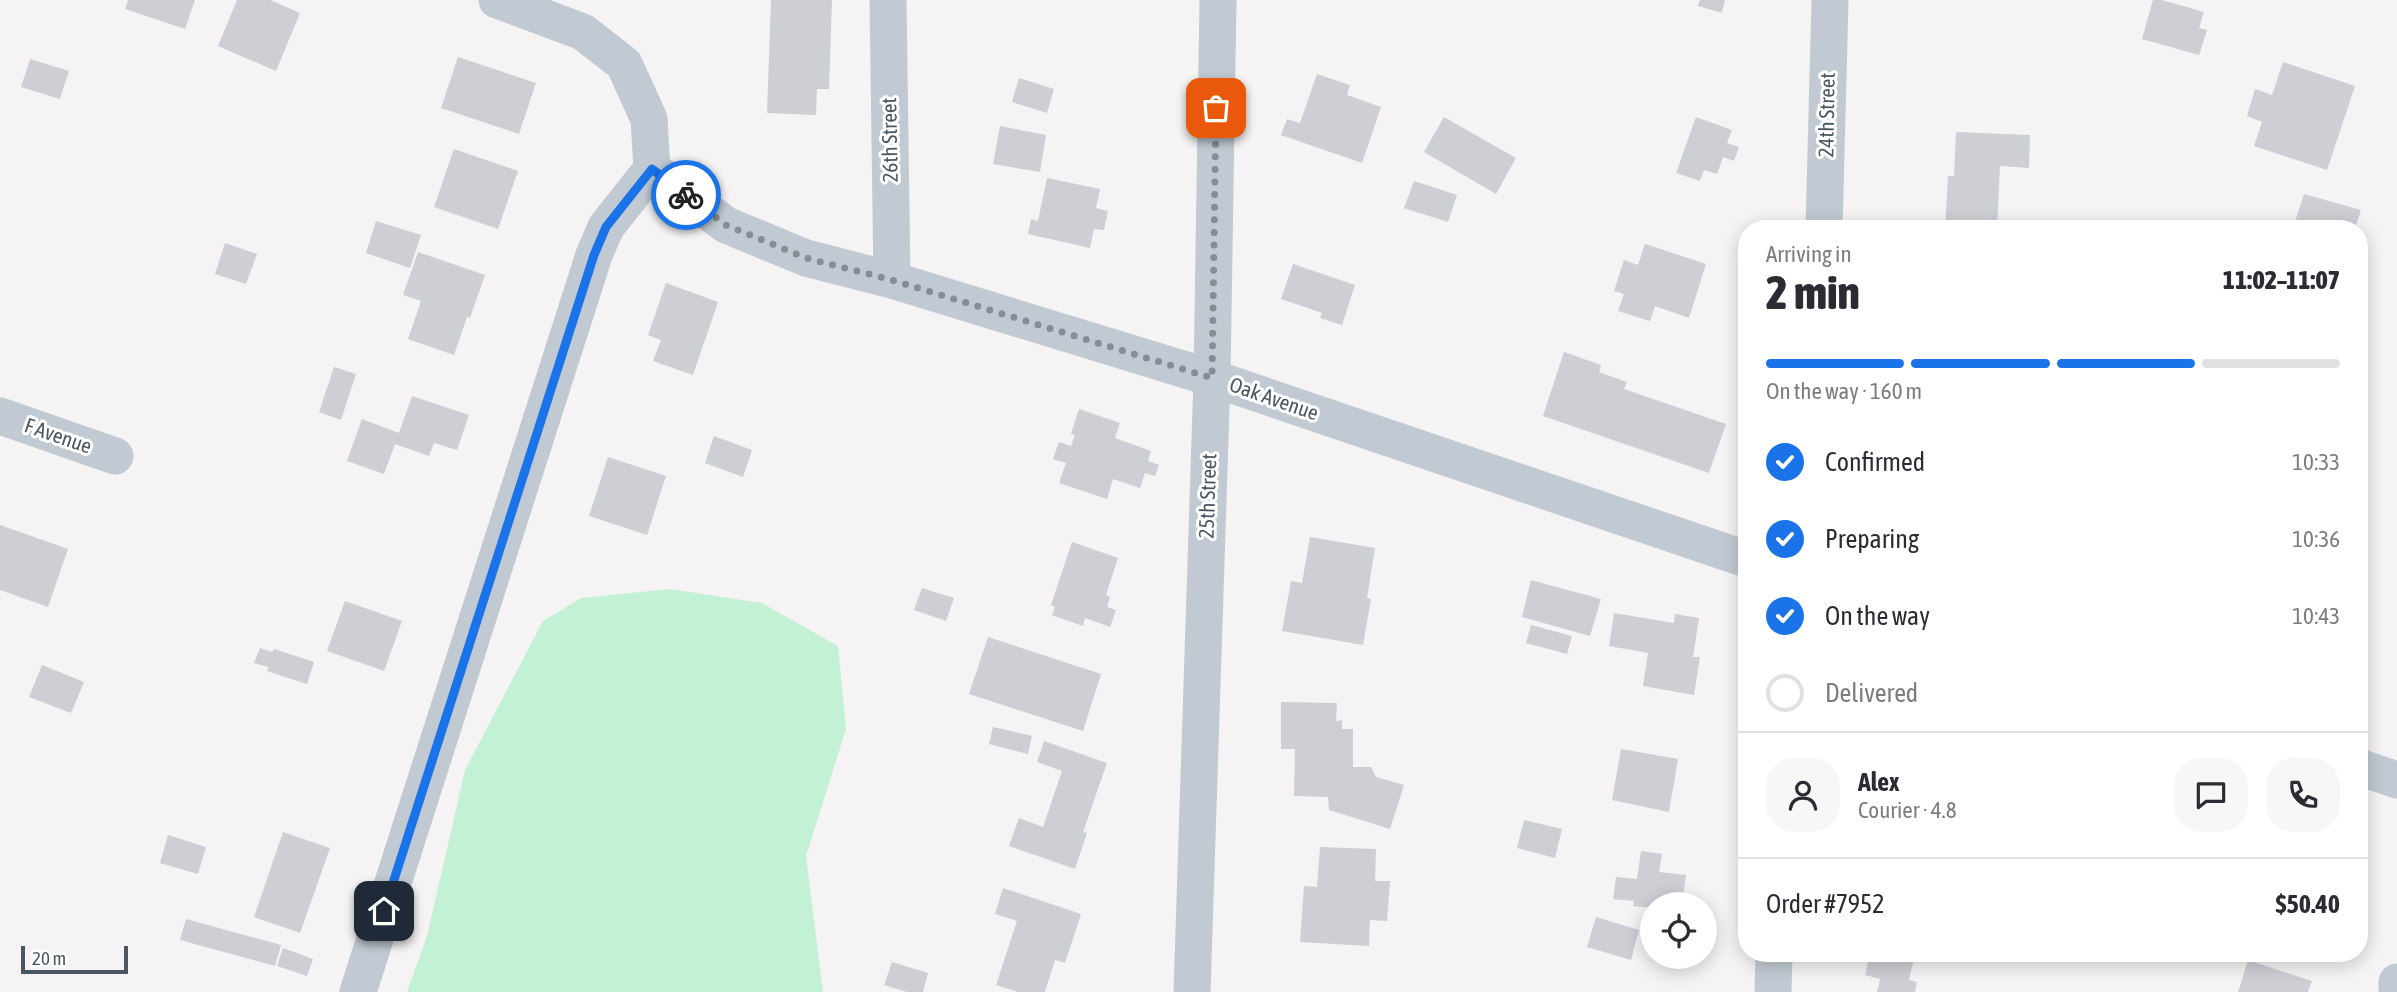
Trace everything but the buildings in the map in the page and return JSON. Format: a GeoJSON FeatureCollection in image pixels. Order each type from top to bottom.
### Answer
{"type":"FeatureCollection","features":[{"type":"Feature","properties":{"kind":"street"},"geometry":{"type":"LineString","coordinates":[[358,992],[594,255],[606,227],[652,169],[649,119],[624,64],[583,32],[497,0]]}},
{"type":"Feature","properties":{"kind":"street","name":"26th Street"},"geometry":{"type":"LineString","coordinates":[[888,0],[892,280]]}},
{"type":"Feature","properties":{"kind":"street","name":"25th Street"},"geometry":{"type":"LineString","coordinates":[[1192,992],[1212,378],[1218,0]]}},
{"type":"Feature","properties":{"kind":"street","name":"24th Street"},"geometry":{"type":"LineString","coordinates":[[1824,220],[1830,0]]}},
{"type":"Feature","properties":{"kind":"street","name":"Oak Avenue"},"geometry":{"type":"LineString","coordinates":[[652,169],[726,225],[806,258],[892,280],[1212,378],[1738,556]]}},
{"type":"Feature","properties":{"kind":"street","name":"F Avenue"},"geometry":{"type":"LineString","coordinates":[[0,416],[115,456]]}},
{"type":"Feature","properties":{"kind":"street"},"geometry":{"type":"LineString","coordinates":[[2368,770],[2397,779]]}},
{"type":"Feature","properties":{"kind":"street"},"geometry":{"type":"LineString","coordinates":[[1773,992],[1774,962]]}},
{"type":"Feature","properties":{"kind":"street"},"geometry":{"type":"LineString","coordinates":[[2396,992],[2397,982]]}},
{"type":"Feature","properties":{"kind":"green space"},"geometry":{"type":"Polygon","coordinates":[[[670,589],[762,603],[838,646],[846,729],[806,856],[823,992],[407,992],[427,936],[465,770],[543,621],[581,598],[670,589]]]}},
{"type":"Feature","properties":{"kind":"way so far"},"geometry":{"type":"LineString","coordinates":[[686,195],[726,225],[806,258],[892,280],[1212,378],[1216,108]]}},
{"type":"Feature","properties":{"kind":"route"},"geometry":{"type":"LineString","coordinates":[[384,911],[594,255],[606,227],[652,169],[686,195]]}}]}
